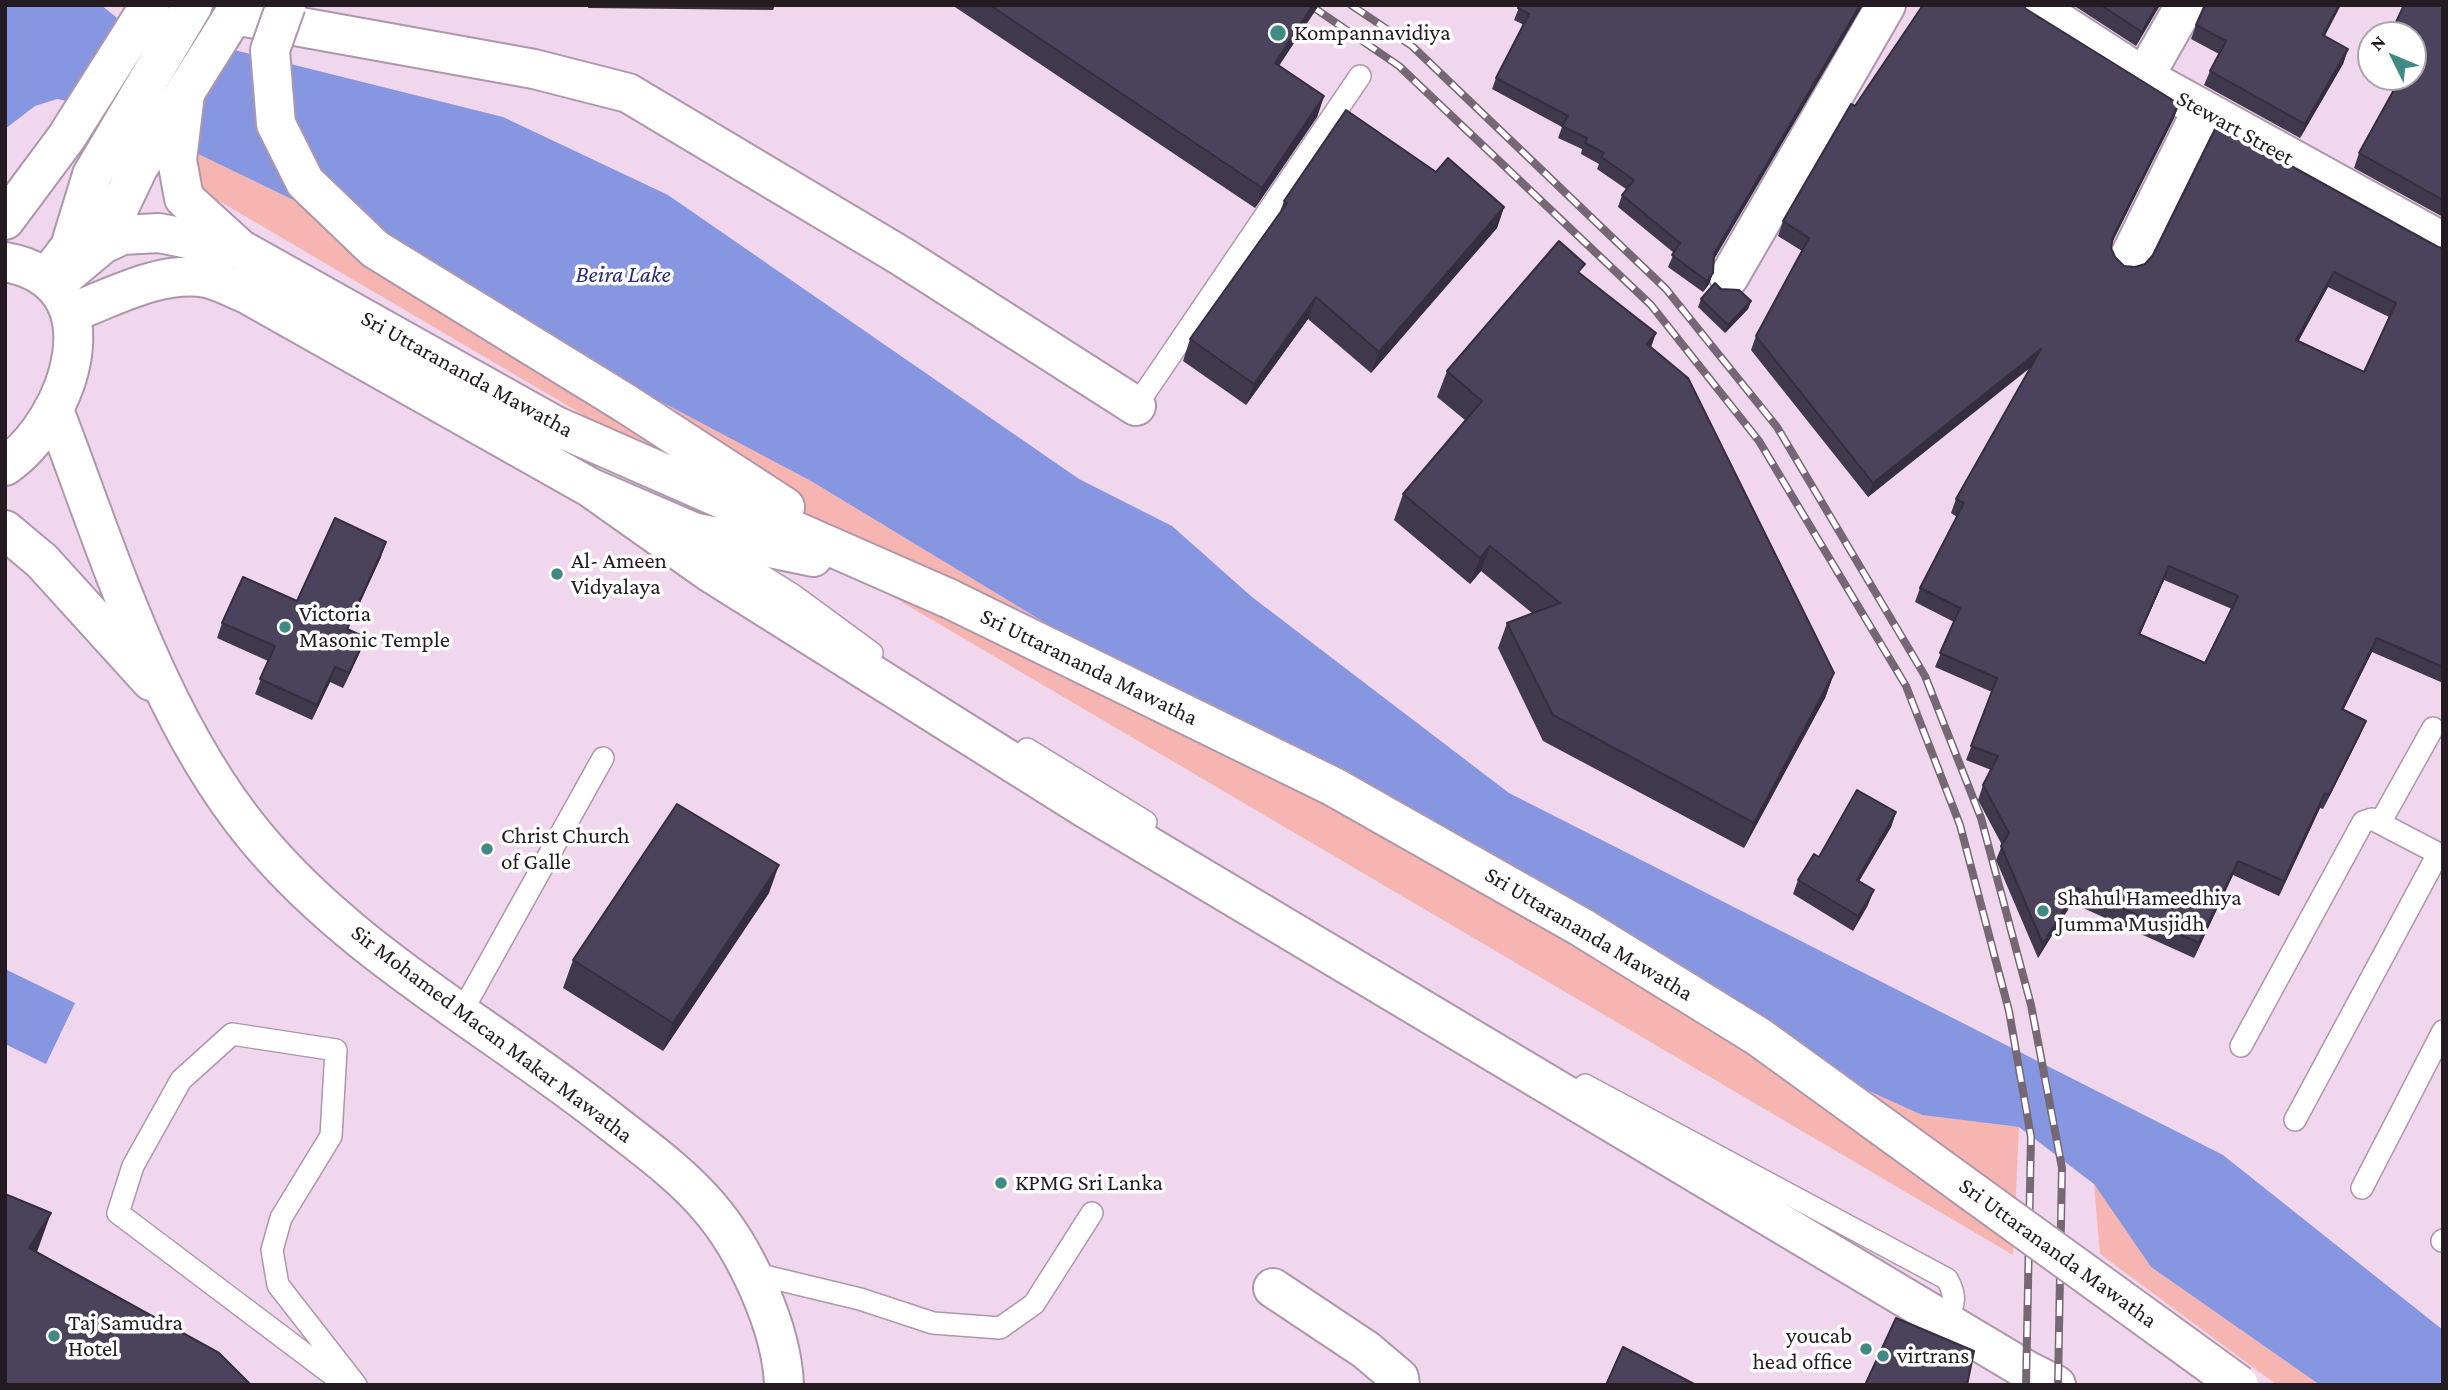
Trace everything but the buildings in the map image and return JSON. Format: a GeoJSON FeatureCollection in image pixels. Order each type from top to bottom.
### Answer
{"type":"FeatureCollection","features":[{"type":"Feature","properties":{"kind":"main road"},"geometry":{"type":"LineString","coordinates":[[5,220],[66,138],[150,5]]}},
{"type":"Feature","properties":{"kind":"main road"},"geometry":{"type":"LineString","coordinates":[[57,292],[92,175],[192,5]]}},
{"type":"Feature","properties":{"kind":"main road"},"geometry":{"type":"LineString","coordinates":[[286,5],[270,50],[276,124],[304,182],[375,249],[625,403],[887,572]]}},
{"type":"Feature","properties":{"kind":"main road"},"geometry":{"type":"LineString","coordinates":[[1729,277],[1886,5]]}},
{"type":"Feature","properties":{"kind":"main road","name":"Stewart Street"},"geometry":{"type":"LineString","coordinates":[[2033,5],[2144,77],[2443,242]]}},
{"type":"Feature","properties":{"kind":"main road"},"geometry":{"type":"LineString","coordinates":[[2144,77],[2185,5]]}},
{"type":"Feature","properties":{"kind":"main road"},"geometry":{"type":"LineString","coordinates":[[70,247],[103,225],[119,208],[138,168],[236,13],[534,69],[628,93],[901,256],[1136,405]]}},
{"type":"Feature","properties":{"kind":"main road"},"geometry":{"type":"LineString","coordinates":[[185,94],[177,160],[184,198],[240,249]]}},
{"type":"Feature","properties":{"kind":"main road"},"geometry":{"type":"LineString","coordinates":[[2128,260],[2202,110]]}},
{"type":"Feature","properties":{"kind":"main road","name":"Sri Uttarananda Mawatha"},"geometry":{"type":"LineString","coordinates":[[57,292],[103,244],[122,235],[159,233],[240,249],[556,426],[950,599],[1334,787],[1581,927],[1759,1037],[2239,1385]]}},
{"type":"Feature","properties":{"kind":"main road"},"geometry":{"type":"LineString","coordinates":[[5,262],[24,267],[57,292],[76,334],[71,364],[54,410],[32,440],[5,466]]}},
{"type":"Feature","properties":{"kind":"main road","name":"Sri Uttarananda Mawatha"},"geometry":{"type":"LineString","coordinates":[[57,292],[180,277],[208,278],[247,294],[591,488],[693,532],[887,572]]}},
{"type":"Feature","properties":{"kind":"main road","name":"Sir Mohamed Macan Makar Mawatha"},"geometry":{"type":"LineString","coordinates":[[54,410],[167,698],[223,794],[254,836],[292,877],[387,959],[562,1083],[657,1157],[710,1207],[752,1273],[771,1322],[784,1385]]}},
{"type":"Feature","properties":{"kind":"main road"},"geometry":{"type":"LineString","coordinates":[[591,488],[710,573],[1085,808],[2056,1385]]}},
{"type":"Feature","properties":{"kind":"main road","name":"Sir Mohamed Macan Makar Mawatha"},"geometry":{"type":"LineString","coordinates":[[5,530],[42,561],[167,698]]}},
{"type":"Feature","properties":{"kind":"main road"},"geometry":{"type":"LineString","coordinates":[[1273,1288],[1366,1350],[1399,1378],[1399,1385]]}},
{"type":"Feature","properties":{"kind":"lane"},"geometry":{"type":"LineString","coordinates":[[1136,405],[1360,76]]}},
{"type":"Feature","properties":{"kind":"lane"},"geometry":{"type":"LineString","coordinates":[[693,532],[793,596],[870,652],[1438,1001],[1607,1097],[1947,1279],[1955,1293],[1953,1308],[1945,1320]]}},
{"type":"Feature","properties":{"kind":"lane"},"geometry":{"type":"LineString","coordinates":[[2380,823],[2433,728]]}},
{"type":"Feature","properties":{"kind":"lane"},"geometry":{"type":"LineString","coordinates":[[461,1013],[603,758]]}},
{"type":"Feature","properties":{"kind":"lane"},"geometry":{"type":"LineString","coordinates":[[2241,1046],[2363,822],[2368,818],[2380,823],[2440,855],[2295,1120]]}},
{"type":"Feature","properties":{"kind":"lane"},"geometry":{"type":"LineString","coordinates":[[2362,1188],[2443,1031]]}},
{"type":"Feature","properties":{"kind":"lane"},"geometry":{"type":"LineString","coordinates":[[346,1385],[118,1213],[134,1166],[181,1080],[232,1034],[336,1050],[331,1136],[281,1218],[272,1250],[278,1285],[356,1385]]}},
{"type":"Feature","properties":{"kind":"lane"},"geometry":{"type":"LineString","coordinates":[[752,1273],[860,1299],[933,1323],[1000,1328],[1034,1304],[1091,1213]]}},
{"type":"Feature","properties":{"kind":"shaded area"},"geometry":{"type":"Polygon","coordinates":[[[155,133],[411,257],[639,390],[811,481],[1171,699],[1348,814],[1573,946],[1728,1027],[1922,1115],[2019,1127],[2013,1255],[141,155],[155,133]]]}},
{"type":"Feature","properties":{"kind":"shaded area"},"geometry":{"type":"Polygon","coordinates":[[[2094,1184],[2151,1267],[2320,1385],[2277,1385],[2100,1254],[2094,1184]]]}},
{"type":"Feature","properties":{"kind":"water","name":"Beira Lake"},"geometry":{"type":"Polygon","coordinates":[[[5,5],[101,5],[122,22],[503,117],[668,195],[1079,479],[1172,526],[1252,597],[1509,793],[2223,1155],[2443,1330],[2443,1385],[2320,1385],[2151,1267],[2094,1184],[2019,1127],[1922,1115],[1728,1027],[1573,946],[1348,814],[1171,699],[811,481],[639,390],[411,257],[155,133],[141,155],[96,107],[57,99],[35,106],[5,129],[5,5]]]}},
{"type":"Feature","properties":{"kind":"water"},"geometry":{"type":"Polygon","coordinates":[[[5,969],[75,1003],[46,1064],[5,1044],[5,969]]]}},
{"type":"Feature","properties":{"kind":"railway"},"geometry":{"type":"LineString","coordinates":[[1310,5],[1399,66],[1651,305],[1759,441],[1906,686],[1960,825],[2009,1011],[2031,1137],[2026,1385]]}},
{"type":"Feature","properties":{"kind":"railway"},"geometry":{"type":"LineString","coordinates":[[1351,5],[1412,46],[1666,289],[1777,427],[1925,676],[1981,818],[2031,1005],[2062,1168],[2058,1385]]}},
{"type":"Feature","properties":{"kind":"place","name":"Kompannavidiya"},"geometry":{"type":"Point","coordinates":[1278,33]}},
{"type":"Feature","properties":{"kind":"place","name":"Al- Ameen Vidyalaya"},"geometry":{"type":"Point","coordinates":[557,574]}},
{"type":"Feature","properties":{"kind":"place","name":"Victoria Masonic Temple"},"geometry":{"type":"Point","coordinates":[285,627]}},
{"type":"Feature","properties":{"kind":"place","name":"Christ Church of Galle"},"geometry":{"type":"Point","coordinates":[487,849]}},
{"type":"Feature","properties":{"kind":"place","name":"Shahul Hameedhiya Jumma Musjidh"},"geometry":{"type":"Point","coordinates":[2043,911]}},
{"type":"Feature","properties":{"kind":"place","name":"KPMG Sri Lanka"},"geometry":{"type":"Point","coordinates":[1001,1183]}},
{"type":"Feature","properties":{"kind":"place","name":"Taj Samudra Hotel"},"geometry":{"type":"Point","coordinates":[54,1336]}},
{"type":"Feature","properties":{"kind":"place","name":"youcab head office"},"geometry":{"type":"Point","coordinates":[1866,1349]}},
{"type":"Feature","properties":{"kind":"place","name":"virtrans"},"geometry":{"type":"Point","coordinates":[1883,1356]}}]}
